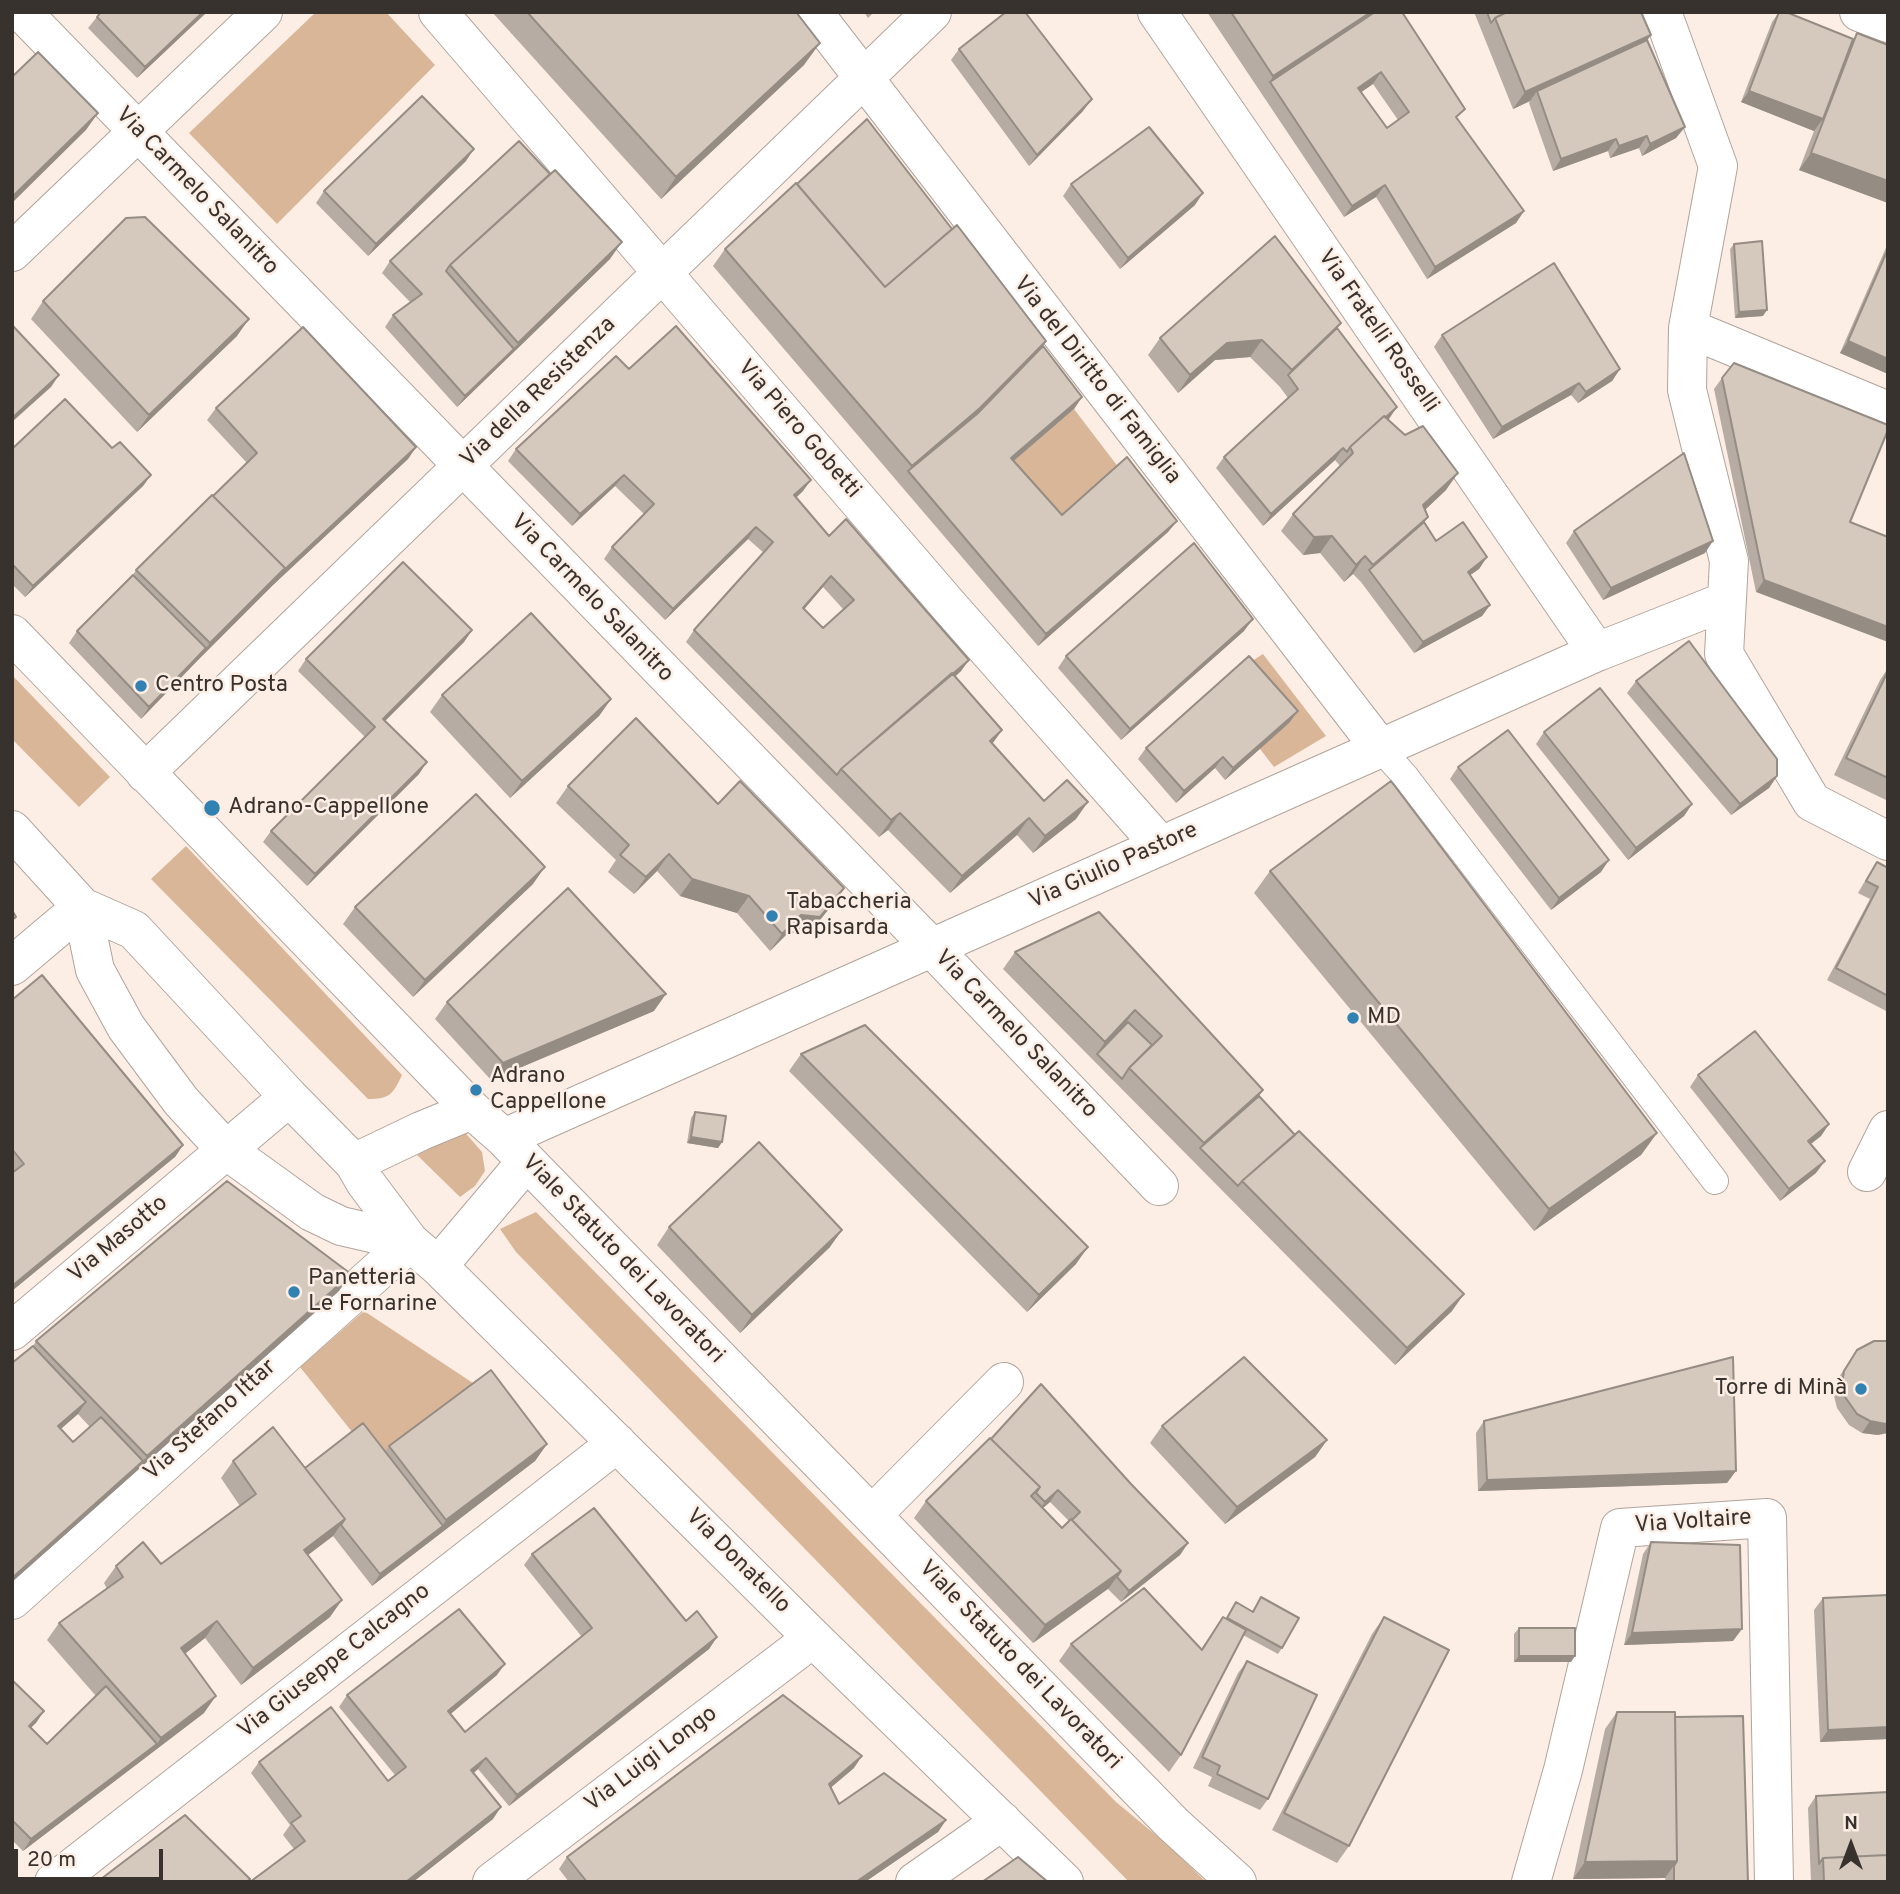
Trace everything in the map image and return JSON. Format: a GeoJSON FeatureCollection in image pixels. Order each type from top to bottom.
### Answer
{"type":"FeatureCollection","features":[{"type":"Feature","properties":{"kind":"street","name":"Via Carmelo Salanitro"},"geometry":{"type":"LineString","coordinates":[[22,12],[932,948],[1159,1186]]}},
{"type":"Feature","properties":{"kind":"street"},"geometry":{"type":"LineString","coordinates":[[12,252],[263,12]]}},
{"type":"Feature","properties":{"kind":"street","name":"Via Piero Gobetti"},"geometry":{"type":"LineString","coordinates":[[438,12],[958,616],[1161,846]]}},
{"type":"Feature","properties":{"kind":"street","name":"Via del Diritto di Famiglia"},"geometry":{"type":"LineString","coordinates":[[813,12],[1380,748]]}},
{"type":"Feature","properties":{"kind":"street","name":"Via della Resistenza"},"geometry":{"type":"LineString","coordinates":[[145,772],[932,12]]}},
{"type":"Feature","properties":{"kind":"street","name":"Via Fratelli Rosselli"},"geometry":{"type":"LineString","coordinates":[[1157,12],[1597,652]]}},
{"type":"Feature","properties":{"kind":"street"},"geometry":{"type":"LineString","coordinates":[[1662,12],[1718,166],[1688,328],[1687,390],[1729,561],[1724,654],[1812,802],[1888,841]]}},
{"type":"Feature","properties":{"kind":"street"},"geometry":{"type":"LineString","coordinates":[[1859,12],[1888,23]]}},
{"type":"Feature","properties":{"kind":"street"},"geometry":{"type":"LineString","coordinates":[[1688,328],[1888,411]]}},
{"type":"Feature","properties":{"kind":"street","name":"Via Giulio Pastore"},"geometry":{"type":"LineString","coordinates":[[515,1150],[932,948],[1597,652],[1726,601]]}},
{"type":"Feature","properties":{"kind":"street","name":"Viale Statuto dei Lavoratori"},"geometry":{"type":"LineString","coordinates":[[12,634],[472,1110],[515,1150],[1173,1824],[1237,1882]]}},
{"type":"Feature","properties":{"kind":"street"},"geometry":{"type":"LineString","coordinates":[[12,830],[82,906],[95,970],[126,1027],[181,1101],[226,1150],[312,1213],[341,1226],[424,1254]]}},
{"type":"Feature","properties":{"kind":"street"},"geometry":{"type":"LineString","coordinates":[[12,966],[82,906]]}},
{"type":"Feature","properties":{"kind":"street","name":"Via Donatello"},"geometry":{"type":"LineString","coordinates":[[82,906],[134,930],[354,1163],[365,1182],[424,1254],[1064,1882]]}},
{"type":"Feature","properties":{"kind":"street","name":"Via Masotto"},"geometry":{"type":"LineString","coordinates":[[12,1331],[289,1097]]}},
{"type":"Feature","properties":{"kind":"street"},"geometry":{"type":"LineString","coordinates":[[354,1163],[472,1110]]}},
{"type":"Feature","properties":{"kind":"street"},"geometry":{"type":"LineString","coordinates":[[1867,1172],[1888,1130]]}},
{"type":"Feature","properties":{"kind":"street","name":"Via Stefano Ittar"},"geometry":{"type":"LineString","coordinates":[[12,1600],[424,1254],[515,1150]]}},
{"type":"Feature","properties":{"kind":"street"},"geometry":{"type":"LineString","coordinates":[[872,1515],[1004,1382]]}},
{"type":"Feature","properties":{"kind":"street","name":"Via Giuseppe Calcagno"},"geometry":{"type":"LineString","coordinates":[[54,1882],[617,1443]]}},
{"type":"Feature","properties":{"kind":"street","name":"Via Voltaire"},"geometry":{"type":"LineString","coordinates":[[1531,1882],[1563,1770],[1620,1528],[1767,1518],[1774,1882]]}},
{"type":"Feature","properties":{"kind":"street","name":"Via Luigi Longo"},"geometry":{"type":"LineString","coordinates":[[492,1882],[813,1638]]}},
{"type":"Feature","properties":{"kind":"street"},"geometry":{"type":"LineString","coordinates":[[915,1882],[1002,1821]]}},
{"type":"Feature","properties":{"kind":"lane"},"geometry":{"type":"LineString","coordinates":[[1380,748],[1405,776],[1715,1181]]}},
{"type":"Feature","properties":{"kind":"shaded area"},"geometry":{"type":"Polygon","coordinates":[[[316,12],[386,12],[435,65],[277,224],[189,133],[316,12]]]}},
{"type":"Feature","properties":{"kind":"shaded area"},"geometry":{"type":"Polygon","coordinates":[[[1074,409],[1119,468],[1053,527],[1003,470],[1074,409]]]}},
{"type":"Feature","properties":{"kind":"shaded area"},"geometry":{"type":"Polygon","coordinates":[[[1263,654],[1326,736],[1274,767],[1260,749],[1241,668],[1263,654]]]}},
{"type":"Feature","properties":{"kind":"shaded area"},"geometry":{"type":"Polygon","coordinates":[[[12,675],[110,777],[79,807],[12,739],[12,675]]]}},
{"type":"Feature","properties":{"kind":"shaded area"},"geometry":{"type":"Polygon","coordinates":[[[186,846],[402,1075],[390,1094],[368,1099],[151,879],[186,846]]]}},
{"type":"Feature","properties":{"kind":"shaded area"},"geometry":{"type":"Polygon","coordinates":[[[462,1129],[482,1152],[485,1171],[475,1186],[460,1197],[417,1155],[462,1129]]]}},
{"type":"Feature","properties":{"kind":"shaded area"},"geometry":{"type":"Polygon","coordinates":[[[536,1212],[1116,1802],[1168,1845],[1206,1882],[1129,1882],[516,1252],[500,1229],[536,1212]]]}},
{"type":"Feature","properties":{"kind":"shaded area"},"geometry":{"type":"Polygon","coordinates":[[[364,1311],[479,1387],[377,1463],[300,1367],[364,1311]]]}},
{"type":"Feature","properties":{"kind":"building"},"geometry":{"type":"Polygon","coordinates":[[[101,12],[203,12],[145,67],[97,17],[101,12]]]}},
{"type":"Feature","properties":{"kind":"building"},"geometry":{"type":"Polygon","coordinates":[[[527,12],[796,12],[820,43],[676,177],[527,12]]]}},
{"type":"Feature","properties":{"kind":"building"},"geometry":{"type":"Polygon","coordinates":[[[1006,12],[1025,12],[1092,99],[1037,155],[959,49],[1006,12]]]}},
{"type":"Feature","properties":{"kind":"building"},"geometry":{"type":"Polygon","coordinates":[[[1231,12],[1371,12],[1273,76],[1231,12]]]}},
{"type":"Feature","properties":{"kind":"building"},"geometry":{"type":"Polygon","coordinates":[[[1375,12],[1402,12],[1465,109],[1456,117],[1524,211],[1435,267],[1385,185],[1352,206],[1270,82],[1375,12]],[[1381,72],[1358,88],[1387,128],[1409,112],[1381,72]]]}},
{"type":"Feature","properties":{"kind":"building"},"geometry":{"type":"Polygon","coordinates":[[[1487,12],[1507,12],[1491,23],[1487,12]]]}},
{"type":"Feature","properties":{"kind":"building"},"geometry":{"type":"Polygon","coordinates":[[[1507,12],[1641,12],[1651,35],[1525,92],[1495,18],[1507,12]]]}},
{"type":"Feature","properties":{"kind":"building"},"geometry":{"type":"Polygon","coordinates":[[[1779,12],[1786,12],[1853,39],[1823,119],[1749,91],[1779,12]]]}},
{"type":"Feature","properties":{"kind":"building"},"geometry":{"type":"Polygon","coordinates":[[[1857,33],[1888,45],[1888,181],[1811,153],[1857,33]]]}},
{"type":"Feature","properties":{"kind":"building"},"geometry":{"type":"Polygon","coordinates":[[[1647,40],[1685,127],[1650,144],[1647,136],[1619,146],[1616,139],[1561,159],[1537,91],[1647,40]]]}},
{"type":"Feature","properties":{"kind":"building"},"geometry":{"type":"Polygon","coordinates":[[[38,52],[98,113],[12,197],[12,77],[38,52]]]}},
{"type":"Feature","properties":{"kind":"building"},"geometry":{"type":"Polygon","coordinates":[[[422,96],[474,149],[376,244],[324,191],[422,96]]]}},
{"type":"Feature","properties":{"kind":"building"},"geometry":{"type":"Polygon","coordinates":[[[867,119],[952,229],[885,287],[797,184],[867,119]]]}},
{"type":"Feature","properties":{"kind":"building"},"geometry":{"type":"Polygon","coordinates":[[[1149,127],[1203,193],[1128,258],[1071,184],[1149,127]]]}},
{"type":"Feature","properties":{"kind":"building"},"geometry":{"type":"Polygon","coordinates":[[[519,141],[550,174],[446,271],[514,349],[465,396],[393,315],[422,294],[390,261],[519,141]]]}},
{"type":"Feature","properties":{"kind":"building"},"geometry":{"type":"Polygon","coordinates":[[[555,170],[622,242],[518,343],[450,265],[555,170]]]}},
{"type":"Feature","properties":{"kind":"building"},"geometry":{"type":"Polygon","coordinates":[[[796,183],[885,287],[957,225],[1046,341],[980,408],[912,466],[725,249],[796,183]]]}},
{"type":"Feature","properties":{"kind":"building"},"geometry":{"type":"Polygon","coordinates":[[[145,217],[249,319],[149,415],[43,301],[126,218],[145,217]]]}},
{"type":"Feature","properties":{"kind":"building"},"geometry":{"type":"Polygon","coordinates":[[[1275,236],[1341,323],[1292,370],[1262,340],[1227,343],[1190,375],[1160,338],[1275,236]]]}},
{"type":"Feature","properties":{"kind":"building"},"geometry":{"type":"Polygon","coordinates":[[[1762,241],[1767,310],[1739,312],[1734,244],[1762,241]]]}},
{"type":"Feature","properties":{"kind":"building"},"geometry":{"type":"Polygon","coordinates":[[[1888,249],[1888,359],[1848,341],[1888,249]]]}},
{"type":"Feature","properties":{"kind":"building"},"geometry":{"type":"Polygon","coordinates":[[[1554,263],[1620,369],[1586,392],[1579,383],[1502,427],[1442,335],[1554,263]]]}},
{"type":"Feature","properties":{"kind":"building"},"geometry":{"type":"Polygon","coordinates":[[[12,325],[59,375],[12,418],[12,325]]]}},
{"type":"Feature","properties":{"kind":"building"},"geometry":{"type":"Polygon","coordinates":[[[676,326],[811,480],[794,495],[829,536],[846,519],[969,660],[837,775],[694,630],[773,542],[756,527],[673,609],[612,547],[654,504],[624,475],[580,514],[516,449],[616,356],[629,369],[676,326]],[[831,576],[803,608],[823,628],[854,600],[831,576]]]}},
{"type":"Feature","properties":{"kind":"building"},"geometry":{"type":"Polygon","coordinates":[[[303,327],[416,447],[281,573],[285,568],[213,496],[257,453],[216,408],[303,327]]]}},
{"type":"Feature","properties":{"kind":"building"},"geometry":{"type":"Polygon","coordinates":[[[1337,328],[1397,407],[1347,452],[1343,448],[1271,514],[1224,457],[1298,389],[1288,375],[1337,328]]]}},
{"type":"Feature","properties":{"kind":"building"},"geometry":{"type":"Polygon","coordinates":[[[1043,346],[1082,397],[1011,458],[1062,515],[1127,457],[1177,521],[1046,634],[908,471],[977,414],[1043,346]]]}},
{"type":"Feature","properties":{"kind":"building"},"geometry":{"type":"Polygon","coordinates":[[[1734,363],[1888,425],[1850,522],[1888,537],[1888,627],[1764,580],[1722,378],[1734,363]]]}},
{"type":"Feature","properties":{"kind":"building"},"geometry":{"type":"Polygon","coordinates":[[[65,399],[112,448],[120,442],[151,475],[33,586],[12,564],[12,449],[65,399]]]}},
{"type":"Feature","properties":{"kind":"building"},"geometry":{"type":"Polygon","coordinates":[[[1384,416],[1405,435],[1423,426],[1458,473],[1423,505],[1428,517],[1373,565],[1365,556],[1356,565],[1332,536],[1314,537],[1293,514],[1353,453],[1350,447],[1384,416]]]}},
{"type":"Feature","properties":{"kind":"building"},"geometry":{"type":"Polygon","coordinates":[[[1684,453],[1713,541],[1611,588],[1574,531],[1684,453]]]}},
{"type":"Feature","properties":{"kind":"building"},"geometry":{"type":"Polygon","coordinates":[[[212,495],[285,568],[210,643],[136,570],[212,495]]]}},
{"type":"Feature","properties":{"kind":"building"},"geometry":{"type":"Polygon","coordinates":[[[1424,522],[1436,541],[1463,522],[1487,557],[1468,572],[1490,605],[1423,642],[1369,570],[1424,522]]]}},
{"type":"Feature","properties":{"kind":"building"},"geometry":{"type":"Polygon","coordinates":[[[1194,543],[1253,619],[1130,729],[1066,656],[1194,543]]]}},
{"type":"Feature","properties":{"kind":"building"},"geometry":{"type":"Polygon","coordinates":[[[403,562],[472,630],[383,719],[427,762],[315,874],[271,831],[375,727],[306,659],[403,562]]]}},
{"type":"Feature","properties":{"kind":"building"},"geometry":{"type":"Polygon","coordinates":[[[133,575],[206,648],[149,707],[77,631],[133,575]]]}},
{"type":"Feature","properties":{"kind":"building"},"geometry":{"type":"Polygon","coordinates":[[[531,613],[611,699],[522,781],[442,695],[531,613]]]}},
{"type":"Feature","properties":{"kind":"building"},"geometry":{"type":"Polygon","coordinates":[[[1689,641],[1777,759],[1777,776],[1740,804],[1636,681],[1689,641]]]}},
{"type":"Feature","properties":{"kind":"building"},"geometry":{"type":"Polygon","coordinates":[[[1249,656],[1298,711],[1233,768],[1223,757],[1184,791],[1146,748],[1249,656]]]}},
{"type":"Feature","properties":{"kind":"building"},"geometry":{"type":"Polygon","coordinates":[[[1888,671],[1888,778],[1846,758],[1888,671]]]}},
{"type":"Feature","properties":{"kind":"building"},"geometry":{"type":"Polygon","coordinates":[[[952,673],[1002,730],[990,741],[1044,801],[1067,780],[1088,802],[1045,836],[1029,818],[962,876],[900,813],[891,820],[841,769],[952,673]]]}},
{"type":"Feature","properties":{"kind":"building"},"geometry":{"type":"Polygon","coordinates":[[[1600,688],[1692,804],[1636,848],[1544,732],[1600,688]]]}},
{"type":"Feature","properties":{"kind":"building"},"geometry":{"type":"Polygon","coordinates":[[[636,718],[718,804],[740,781],[844,888],[820,917],[801,915],[782,934],[749,896],[692,879],[669,854],[646,877],[620,855],[629,845],[568,786],[636,718]]]}},
{"type":"Feature","properties":{"kind":"building"},"geometry":{"type":"Polygon","coordinates":[[[1508,730],[1609,860],[1559,898],[1458,767],[1508,730]]]}},
{"type":"Feature","properties":{"kind":"building"},"geometry":{"type":"Polygon","coordinates":[[[1391,781],[1657,1133],[1549,1209],[1270,871],[1391,781]]]}},
{"type":"Feature","properties":{"kind":"building"},"geometry":{"type":"Polygon","coordinates":[[[476,794],[545,867],[425,980],[355,907],[476,794]]]}},
{"type":"Feature","properties":{"kind":"building"},"geometry":{"type":"Polygon","coordinates":[[[1877,862],[1888,868],[1888,996],[1836,968],[1878,887],[1866,881],[1877,862]]]}},
{"type":"Feature","properties":{"kind":"building"},"geometry":{"type":"Polygon","coordinates":[[[568,888],[666,994],[503,1063],[447,1002],[568,888]]]}},
{"type":"Feature","properties":{"kind":"building"},"geometry":{"type":"Polygon","coordinates":[[[1099,912],[1263,1090],[1204,1143],[1129,1068],[1162,1036],[1135,1010],[1105,1042],[1015,952],[1099,912]]]}},
{"type":"Feature","properties":{"kind":"building"},"geometry":{"type":"Polygon","coordinates":[[[42,975],[183,1145],[12,1286],[12,1173],[24,1164],[12,1149],[12,1000],[42,975]]]}},
{"type":"Feature","properties":{"kind":"building"},"geometry":{"type":"Polygon","coordinates":[[[1128,1022],[1152,1045],[1122,1079],[1097,1054],[1128,1022]]]}},
{"type":"Feature","properties":{"kind":"building"},"geometry":{"type":"Polygon","coordinates":[[[865,1025],[1088,1247],[1039,1295],[801,1054],[865,1025]]]}},
{"type":"Feature","properties":{"kind":"building"},"geometry":{"type":"Polygon","coordinates":[[[1755,1031],[1829,1124],[1808,1141],[1825,1161],[1789,1189],[1698,1075],[1755,1031]]]}},
{"type":"Feature","properties":{"kind":"building"},"geometry":{"type":"Polygon","coordinates":[[[1259,1096],[1295,1135],[1238,1186],[1200,1148],[1259,1096]]]}},
{"type":"Feature","properties":{"kind":"building"},"geometry":{"type":"Polygon","coordinates":[[[695,1112],[726,1116],[722,1142],[691,1137],[695,1112]]]}},
{"type":"Feature","properties":{"kind":"building"},"geometry":{"type":"Polygon","coordinates":[[[1299,1131],[1464,1294],[1407,1348],[1242,1181],[1299,1131]]]}},
{"type":"Feature","properties":{"kind":"building"},"geometry":{"type":"Polygon","coordinates":[[[759,1142],[842,1230],[752,1315],[669,1227],[759,1142]]]}},
{"type":"Feature","properties":{"kind":"building"},"geometry":{"type":"Polygon","coordinates":[[[227,1181],[351,1274],[147,1456],[36,1341],[227,1181]]]}},
{"type":"Feature","properties":{"kind":"building","name":"Torre di Minà"},"geometry":{"type":"Polygon","coordinates":[[[1874,1341],[1888,1341],[1886,1424],[1870,1421],[1857,1414],[1845,1397],[1842,1384],[1844,1371],[1857,1350],[1874,1341]]]}},
{"type":"Feature","properties":{"kind":"building"},"geometry":{"type":"Polygon","coordinates":[[[33,1346],[86,1402],[58,1426],[73,1442],[101,1417],[143,1461],[12,1578],[12,1363],[33,1346]]]}},
{"type":"Feature","properties":{"kind":"building"},"geometry":{"type":"Polygon","coordinates":[[[1244,1357],[1327,1440],[1237,1507],[1162,1426],[1244,1357]]]}},
{"type":"Feature","properties":{"kind":"building"},"geometry":{"type":"Polygon","coordinates":[[[1733,1357],[1736,1471],[1487,1480],[1484,1421],[1733,1357]]]}},
{"type":"Feature","properties":{"kind":"building"},"geometry":{"type":"Polygon","coordinates":[[[491,1370],[547,1444],[446,1520],[389,1446],[491,1370]]]}},
{"type":"Feature","properties":{"kind":"building"},"geometry":{"type":"Polygon","coordinates":[[[1041,1384],[1188,1543],[1129,1591],[1117,1577],[1121,1571],[1072,1520],[1080,1512],[1058,1490],[1045,1502],[1036,1493],[1040,1487],[991,1439],[1041,1384]]]}},
{"type":"Feature","properties":{"kind":"building"},"geometry":{"type":"Polygon","coordinates":[[[363,1423],[443,1526],[380,1574],[341,1525],[345,1519],[305,1468],[363,1423]]]}},
{"type":"Feature","properties":{"kind":"building"},"geometry":{"type":"Polygon","coordinates":[[[273,1427],[345,1519],[304,1550],[342,1600],[253,1668],[217,1621],[181,1648],[216,1696],[161,1738],[59,1623],[123,1577],[116,1566],[143,1542],[161,1564],[256,1494],[233,1461],[273,1427]]]}},
{"type":"Feature","properties":{"kind":"building"},"geometry":{"type":"Polygon","coordinates":[[[990,1438],[1040,1487],[1031,1496],[1062,1528],[1071,1519],[1121,1571],[1045,1625],[926,1501],[990,1438]]]}},
{"type":"Feature","properties":{"kind":"building"},"geometry":{"type":"Polygon","coordinates":[[[594,1508],[686,1621],[697,1611],[717,1637],[517,1795],[486,1758],[471,1770],[501,1807],[406,1882],[250,1882],[305,1841],[291,1823],[301,1816],[259,1762],[331,1707],[388,1781],[406,1767],[347,1695],[459,1609],[505,1664],[448,1711],[465,1732],[592,1628],[532,1554],[594,1508]]]}},
{"type":"Feature","properties":{"kind":"building"},"geometry":{"type":"Polygon","coordinates":[[[1651,1542],[1740,1545],[1742,1629],[1632,1633],[1651,1542]]]}},
{"type":"Feature","properties":{"kind":"building"},"geometry":{"type":"Polygon","coordinates":[[[1144,1588],[1202,1650],[1223,1617],[1246,1630],[1181,1755],[1071,1644],[1144,1588]]]}},
{"type":"Feature","properties":{"kind":"building"},"geometry":{"type":"Polygon","coordinates":[[[1888,1595],[1888,1727],[1828,1730],[1823,1598],[1888,1595]]]}},
{"type":"Feature","properties":{"kind":"building"},"geometry":{"type":"Polygon","coordinates":[[[1261,1597],[1299,1618],[1282,1648],[1227,1618],[1236,1602],[1253,1612],[1261,1597]]]}},
{"type":"Feature","properties":{"kind":"building"},"geometry":{"type":"Polygon","coordinates":[[[1384,1617],[1449,1650],[1349,1846],[1284,1813],[1384,1617]]]}},
{"type":"Feature","properties":{"kind":"building"},"geometry":{"type":"Polygon","coordinates":[[[1519,1628],[1575,1628],[1575,1656],[1519,1656],[1519,1628]]]}},
{"type":"Feature","properties":{"kind":"building"},"geometry":{"type":"Polygon","coordinates":[[[1247,1661],[1317,1695],[1268,1799],[1217,1774],[1220,1766],[1202,1757],[1247,1661]]]}},
{"type":"Feature","properties":{"kind":"building"},"geometry":{"type":"Polygon","coordinates":[[[12,1680],[44,1711],[29,1726],[47,1744],[106,1686],[157,1744],[31,1839],[12,1820],[12,1680]]]}},
{"type":"Feature","properties":{"kind":"building"},"geometry":{"type":"Polygon","coordinates":[[[783,1695],[862,1756],[829,1784],[839,1804],[884,1773],[946,1820],[856,1882],[587,1882],[567,1857],[783,1695]]]}},
{"type":"Feature","properties":{"kind":"building"},"geometry":{"type":"Polygon","coordinates":[[[1617,1712],[1675,1712],[1677,1861],[1585,1862],[1617,1712]]]}},
{"type":"Feature","properties":{"kind":"building"},"geometry":{"type":"Polygon","coordinates":[[[1743,1716],[1748,1882],[1674,1882],[1674,1866],[1677,1861],[1675,1717],[1743,1716]]]}},
{"type":"Feature","properties":{"kind":"building"},"geometry":{"type":"Polygon","coordinates":[[[1888,1792],[1888,1855],[1823,1858],[1819,1864],[1816,1796],[1888,1792]]]}},
{"type":"Feature","properties":{"kind":"building"},"geometry":{"type":"Polygon","coordinates":[[[185,1815],[250,1879],[247,1882],[97,1882],[185,1815]]]}},
{"type":"Feature","properties":{"kind":"building"},"geometry":{"type":"Polygon","coordinates":[[[1888,1855],[1888,1882],[1824,1882],[1823,1858],[1888,1855]]]}},
{"type":"Feature","properties":{"kind":"building"},"geometry":{"type":"Polygon","coordinates":[[[1018,1857],[1048,1882],[982,1882],[1018,1857]]]}},
{"type":"Feature","properties":{"kind":"place","name":"Centro Posta"},"geometry":{"type":"Point","coordinates":[141,686]}},
{"type":"Feature","properties":{"kind":"place","name":"Adrano-Cappellone"},"geometry":{"type":"Point","coordinates":[212,808]}},
{"type":"Feature","properties":{"kind":"place","name":"Tabaccheria Rapisarda"},"geometry":{"type":"Point","coordinates":[772,916]}},
{"type":"Feature","properties":{"kind":"place","name":"MD"},"geometry":{"type":"Point","coordinates":[1353,1018]}},
{"type":"Feature","properties":{"kind":"place","name":"Adrano Cappellone"},"geometry":{"type":"Point","coordinates":[476,1090]}},
{"type":"Feature","properties":{"kind":"place","name":"Panetteria Le Fornarine"},"geometry":{"type":"Point","coordinates":[294,1292]}},
{"type":"Feature","properties":{"kind":"place","name":"Torre di Minà"},"geometry":{"type":"Point","coordinates":[1861,1389]}}]}
